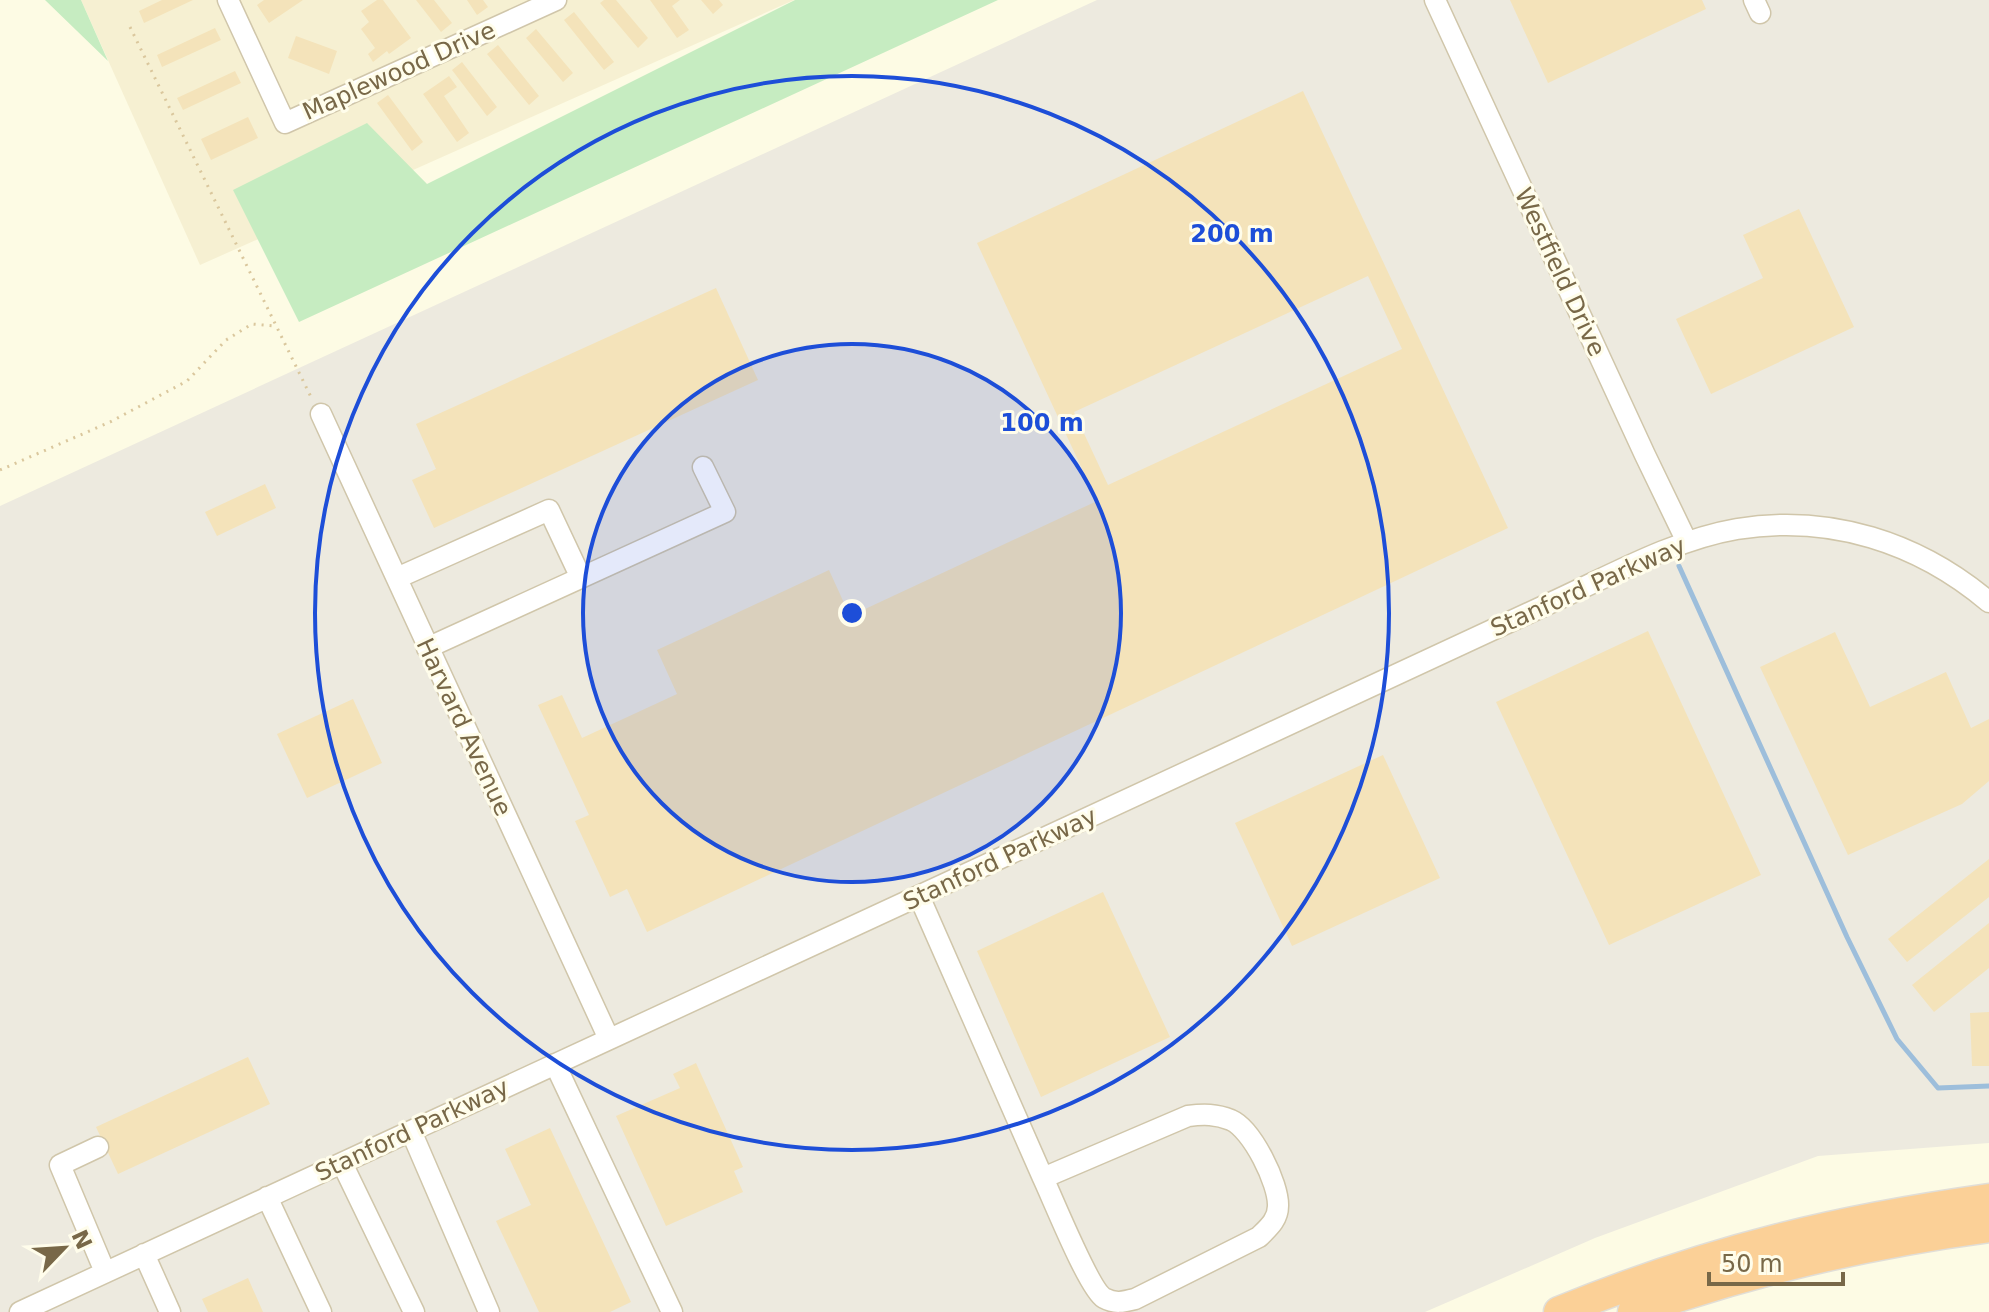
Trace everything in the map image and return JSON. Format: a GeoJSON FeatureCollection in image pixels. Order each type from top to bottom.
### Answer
{"type":"FeatureCollection","features":[{"type":"Feature","properties":{"kind":"highway"},"geometry":{"type":"LineString","coordinates":[[1559,1312],[1664,1273],[1780,1238],[1911,1211],[1989,1199]]}},
{"type":"Feature","properties":{"kind":"highway"},"geometry":{"type":"LineString","coordinates":[[1633,1312],[1736,1278],[1801,1261],[1867,1246],[1989,1227]]}},
{"type":"Feature","properties":{"kind":"street","name":"Maplewood Drive"},"geometry":{"type":"LineString","coordinates":[[228,0],[285,123],[556,0]]}},
{"type":"Feature","properties":{"kind":"street","name":"Westfield Drive"},"geometry":{"type":"LineString","coordinates":[[1435,0],[1687,542]]}},
{"type":"Feature","properties":{"kind":"street","name":"Harvard Avenue"},"geometry":{"type":"LineString","coordinates":[[321,414],[609,1039]]}},
{"type":"Feature","properties":{"kind":"street"},"geometry":{"type":"LineString","coordinates":[[427,648],[725,512],[703,467]]}},
{"type":"Feature","properties":{"kind":"street"},"geometry":{"type":"LineString","coordinates":[[397,578],[549,510],[581,578]]}},
{"type":"Feature","properties":{"kind":"street","name":"Stanford Parkway"},"geometry":{"type":"LineString","coordinates":[[20,1312],[1417,664],[1687,542],[1767,526],[1849,530],[1926,558],[1949,571],[1989,602]]}},
{"type":"Feature","properties":{"kind":"street"},"geometry":{"type":"LineString","coordinates":[[919,896],[1043,1178],[1092,1284],[1102,1297],[1117,1303],[1135,1299],[1259,1237],[1274,1222],[1278,1205],[1271,1178],[1252,1138],[1234,1121],[1210,1114],[1188,1116],[1043,1178]]}},
{"type":"Feature","properties":{"kind":"street"},"geometry":{"type":"LineString","coordinates":[[555,1064],[672,1312]]}},
{"type":"Feature","properties":{"kind":"street"},"geometry":{"type":"LineString","coordinates":[[411,1131],[489,1312]]}},
{"type":"Feature","properties":{"kind":"street"},"geometry":{"type":"LineString","coordinates":[[98,1147],[60,1165],[105,1272]]}},
{"type":"Feature","properties":{"kind":"street"},"geometry":{"type":"LineString","coordinates":[[342,1163],[414,1312]]}},
{"type":"Feature","properties":{"kind":"street"},"geometry":{"type":"LineString","coordinates":[[267,1197],[321,1312]]}},
{"type":"Feature","properties":{"kind":"street"},"geometry":{"type":"LineString","coordinates":[[144,1254],[170,1312]]}},
{"type":"Feature","properties":{"kind":"path"},"geometry":{"type":"LineString","coordinates":[[130,27],[321,414]]}},
{"type":"Feature","properties":{"kind":"path"},"geometry":{"type":"LineString","coordinates":[[0,470],[110,422],[187,381],[226,340],[252,324],[276,326]]}},
{"type":"Feature","properties":{"kind":"shaded area"},"geometry":{"type":"Polygon","coordinates":[[[81,0],[794,0],[200,265],[81,0]]]}},
{"type":"Feature","properties":{"kind":"shaded area"},"geometry":{"type":"Polygon","coordinates":[[[1097,0],[1989,0],[1989,1143],[1818,1156],[1595,1238],[1425,1312],[0,1312],[0,506],[1097,0]]]}},
{"type":"Feature","properties":{"kind":"green space"},"geometry":{"type":"Polygon","coordinates":[[[45,0],[81,0],[108,61],[45,0]]]}},
{"type":"Feature","properties":{"kind":"green space"},"geometry":{"type":"Polygon","coordinates":[[[795,0],[998,0],[299,322],[233,190],[367,123],[427,184],[795,0]]]}},
{"type":"Feature","properties":{"kind":"building"},"geometry":{"type":"Polygon","coordinates":[[[162,0],[193,0],[144,23],[139,11],[162,0]]]}},
{"type":"Feature","properties":{"kind":"building"},"geometry":{"type":"Polygon","coordinates":[[[264,0],[303,0],[269,23],[257,5],[264,0]]]}},
{"type":"Feature","properties":{"kind":"building"},"geometry":{"type":"Polygon","coordinates":[[[377,0],[383,0],[411,38],[373,62],[368,54],[375,48],[361,29],[369,22],[361,11],[377,0]]]}},
{"type":"Feature","properties":{"kind":"building"},"geometry":{"type":"Polygon","coordinates":[[[416,0],[434,0],[452,23],[441,32],[416,0]]]}},
{"type":"Feature","properties":{"kind":"building"},"geometry":{"type":"Polygon","coordinates":[[[467,0],[483,0],[488,7],[477,15],[467,0]]]}},
{"type":"Feature","properties":{"kind":"building"},"geometry":{"type":"Polygon","coordinates":[[[616,0],[648,38],[638,48],[600,3],[616,0]]]}},
{"type":"Feature","properties":{"kind":"building"},"geometry":{"type":"Polygon","coordinates":[[[650,0],[680,0],[672,6],[689,30],[677,38],[650,0]]]}},
{"type":"Feature","properties":{"kind":"building"},"geometry":{"type":"Polygon","coordinates":[[[701,0],[719,0],[723,5],[713,14],[701,0]]]}},
{"type":"Feature","properties":{"kind":"building"},"geometry":{"type":"Polygon","coordinates":[[[1510,0],[1702,0],[1706,9],[1548,83],[1510,0]]]}},
{"type":"Feature","properties":{"kind":"building"},"geometry":{"type":"Polygon","coordinates":[[[574,12],[614,62],[604,70],[564,20],[574,12]]]}},
{"type":"Feature","properties":{"kind":"building"},"geometry":{"type":"Polygon","coordinates":[[[215,28],[221,40],[162,67],[157,55],[215,28]]]}},
{"type":"Feature","properties":{"kind":"building"},"geometry":{"type":"Polygon","coordinates":[[[536,29],[573,73],[563,82],[526,38],[536,29]]]}},
{"type":"Feature","properties":{"kind":"building"},"geometry":{"type":"Polygon","coordinates":[[[296,36],[337,51],[329,74],[288,58],[296,36]]]}},
{"type":"Feature","properties":{"kind":"building"},"geometry":{"type":"Polygon","coordinates":[[[498,45],[539,96],[529,105],[487,54],[498,45]]]}},
{"type":"Feature","properties":{"kind":"building"},"geometry":{"type":"Polygon","coordinates":[[[462,62],[497,107],[487,116],[452,70],[462,62]]]}},
{"type":"Feature","properties":{"kind":"building"},"geometry":{"type":"Polygon","coordinates":[[[235,71],[241,83],[183,110],[177,98],[235,71]]]}},
{"type":"Feature","properties":{"kind":"building"},"geometry":{"type":"Polygon","coordinates":[[[449,76],[457,87],[444,96],[469,133],[457,142],[423,94],[449,76]]]}},
{"type":"Feature","properties":{"kind":"building"},"geometry":{"type":"Polygon","coordinates":[[[1303,91],[1508,528],[647,932],[627,889],[610,897],[575,821],[589,815],[538,705],[562,695],[582,738],[677,694],[657,650],[829,570],[850,616],[1097,501],[977,243],[1303,91]],[[1368,276],[1074,412],[1108,485],[1402,349],[1368,276]]]}},
{"type":"Feature","properties":{"kind":"building"},"geometry":{"type":"Polygon","coordinates":[[[388,95],[423,142],[412,151],[377,103],[388,95]]]}},
{"type":"Feature","properties":{"kind":"building"},"geometry":{"type":"Polygon","coordinates":[[[248,117],[258,138],[211,160],[201,139],[248,117]]]}},
{"type":"Feature","properties":{"kind":"building"},"geometry":{"type":"Polygon","coordinates":[[[1799,209],[1854,327],[1711,394],[1676,319],[1763,278],[1743,235],[1799,209]]]}},
{"type":"Feature","properties":{"kind":"building"},"geometry":{"type":"Polygon","coordinates":[[[716,288],[758,380],[434,528],[412,480],[436,469],[416,424],[716,288]]]}},
{"type":"Feature","properties":{"kind":"building"},"geometry":{"type":"Polygon","coordinates":[[[265,484],[276,508],[217,536],[205,512],[265,484]]]}},
{"type":"Feature","properties":{"kind":"building"},"geometry":{"type":"Polygon","coordinates":[[[1648,631],[1761,875],[1609,945],[1496,702],[1648,631]]]}},
{"type":"Feature","properties":{"kind":"building"},"geometry":{"type":"Polygon","coordinates":[[[1835,632],[1870,707],[1946,672],[1971,728],[1989,719],[1989,781],[1962,804],[1848,855],[1760,667],[1835,632]]]}},
{"type":"Feature","properties":{"kind":"building"},"geometry":{"type":"Polygon","coordinates":[[[353,699],[382,763],[307,798],[277,734],[353,699]]]}},
{"type":"Feature","properties":{"kind":"building"},"geometry":{"type":"Polygon","coordinates":[[[1383,755],[1440,878],[1292,946],[1235,823],[1383,755]]]}},
{"type":"Feature","properties":{"kind":"building"},"geometry":{"type":"Polygon","coordinates":[[[1989,859],[1989,897],[1907,962],[1888,939],[1989,859]]]}},
{"type":"Feature","properties":{"kind":"building"},"geometry":{"type":"Polygon","coordinates":[[[1103,892],[1170,1037],[1041,1097],[977,951],[1103,892]]]}},
{"type":"Feature","properties":{"kind":"building"},"geometry":{"type":"Polygon","coordinates":[[[1989,923],[1989,968],[1934,1012],[1912,985],[1989,923]]]}},
{"type":"Feature","properties":{"kind":"building"},"geometry":{"type":"Polygon","coordinates":[[[1989,1012],[1989,1066],[1972,1066],[1970,1013],[1989,1012]]]}},
{"type":"Feature","properties":{"kind":"building"},"geometry":{"type":"Polygon","coordinates":[[[248,1057],[270,1104],[118,1174],[96,1127],[248,1057]]]}},
{"type":"Feature","properties":{"kind":"building"},"geometry":{"type":"Polygon","coordinates":[[[696,1063],[743,1167],[734,1171],[743,1192],[666,1226],[616,1116],[680,1088],[673,1074],[696,1063]]]}},
{"type":"Feature","properties":{"kind":"building"},"geometry":{"type":"Polygon","coordinates":[[[550,1128],[631,1302],[610,1312],[539,1312],[496,1221],[531,1205],[505,1149],[550,1128]]]}},
{"type":"Feature","properties":{"kind":"building"},"geometry":{"type":"Polygon","coordinates":[[[248,1278],[263,1312],[208,1312],[202,1299],[248,1278]]]}},
{"type":"Feature","properties":{"kind":"waterway"},"geometry":{"type":"LineString","coordinates":[[1679,566],[1847,937],[1897,1039],[1938,1088],[1989,1086]]}}]}
